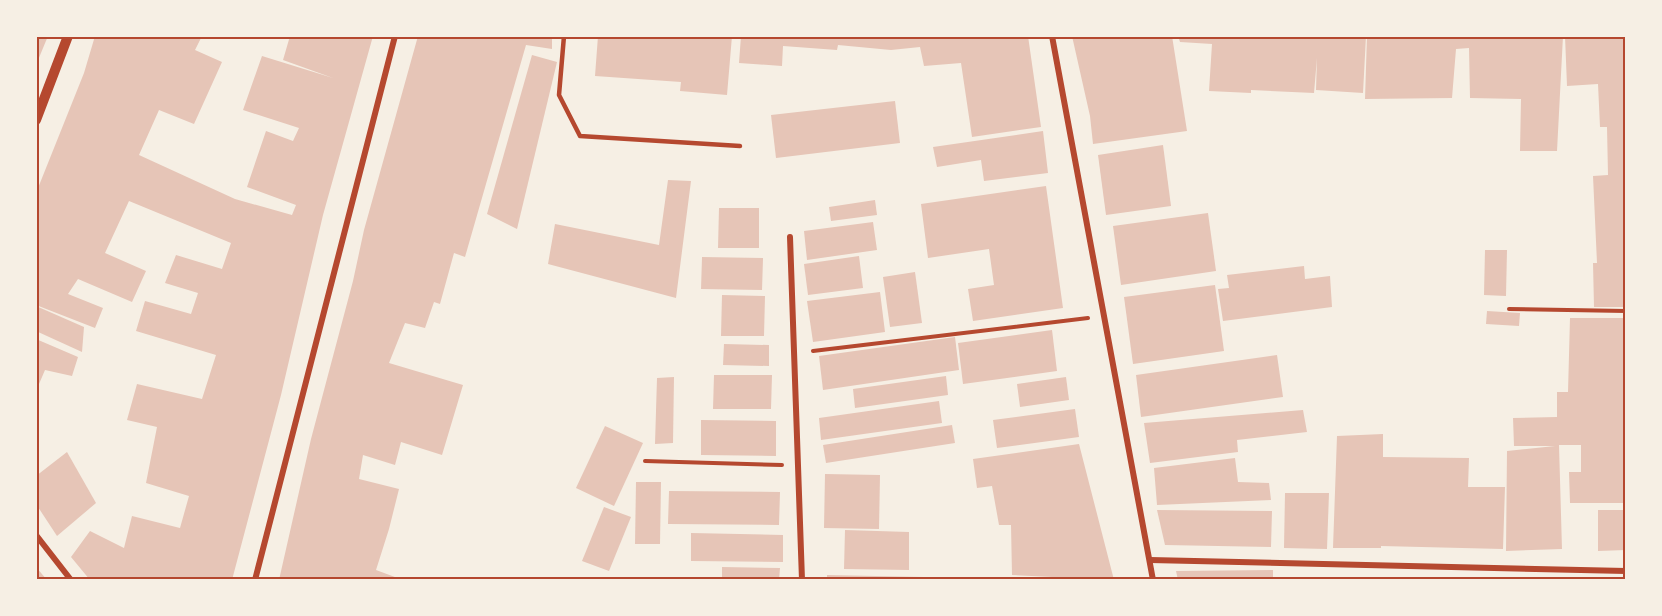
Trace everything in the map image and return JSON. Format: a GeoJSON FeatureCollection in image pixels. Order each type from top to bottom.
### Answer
{"type":"FeatureCollection","features":[{"type":"Feature","properties":{"kind":"street"},"geometry":{"type":"LineString","coordinates":[[36,120],[68,36]]}},
{"type":"Feature","properties":{"kind":"street"},"geometry":{"type":"LineString","coordinates":[[255,580],[395,36]]}},
{"type":"Feature","properties":{"kind":"street"},"geometry":{"type":"LineString","coordinates":[[1052,36],[1153,580]]}},
{"type":"Feature","properties":{"kind":"street"},"geometry":{"type":"LineString","coordinates":[[790,237],[802,580]]}},
{"type":"Feature","properties":{"kind":"street"},"geometry":{"type":"LineString","coordinates":[[36,536],[71,580]]}},
{"type":"Feature","properties":{"kind":"street"},"geometry":{"type":"LineString","coordinates":[[1150,560],[1626,571]]}},
{"type":"Feature","properties":{"kind":"lane"},"geometry":{"type":"LineString","coordinates":[[564,36],[559,95],[580,136],[740,146]]}},
{"type":"Feature","properties":{"kind":"path"},"geometry":{"type":"LineString","coordinates":[[1509,309],[1626,311]]}},
{"type":"Feature","properties":{"kind":"path"},"geometry":{"type":"LineString","coordinates":[[794,353],[1104,316]]}},
{"type":"Feature","properties":{"kind":"path"},"geometry":{"type":"LineString","coordinates":[[645,461],[798,466]]}},
{"type":"Feature","properties":{"kind":"building"},"geometry":{"type":"Polygon","coordinates":[[[36,36],[48,36],[36,65],[36,36]]]}},
{"type":"Feature","properties":{"kind":"building"},"geometry":{"type":"Polygon","coordinates":[[[95,36],[202,36],[195,50],[222,62],[194,124],[159,110],[139,155],[235,199],[292,215],[296,205],[247,187],[266,131],[293,141],[299,128],[243,110],[262,56],[333,78],[283,60],[290,36],[312,38],[313,36],[373,36],[323,215],[281,395],[232,580],[90,580],[71,557],[90,531],[124,548],[132,516],[180,528],[189,496],[146,483],[157,427],[127,420],[137,384],[202,399],[216,355],[136,331],[145,301],[191,314],[198,293],[165,283],[176,255],[222,269],[231,243],[129,201],[105,253],[146,271],[132,302],[78,279],[68,294],[103,308],[95,328],[36,305],[36,193],[84,73],[95,36]]]}},
{"type":"Feature","properties":{"kind":"building"},"geometry":{"type":"Polygon","coordinates":[[[418,36],[552,36],[552,49],[526,45],[465,257],[454,253],[440,304],[434,302],[425,328],[405,323],[389,363],[463,385],[442,455],[401,442],[395,465],[363,455],[359,479],[399,489],[376,570],[403,580],[279,580],[311,439],[353,281],[364,230],[418,36]]]}},
{"type":"Feature","properties":{"kind":"building"},"geometry":{"type":"Polygon","coordinates":[[[598,36],[732,36],[727,95],[680,91],[681,82],[595,76],[598,36]]]}},
{"type":"Feature","properties":{"kind":"building"},"geometry":{"type":"Polygon","coordinates":[[[741,36],[1028,36],[1041,127],[972,137],[961,63],[924,66],[920,47],[891,50],[838,45],[837,50],[783,46],[782,66],[739,63],[741,36]]]}},
{"type":"Feature","properties":{"kind":"building"},"geometry":{"type":"Polygon","coordinates":[[[1072,36],[1172,36],[1187,131],[1093,144],[1090,116],[1072,36]]]}},
{"type":"Feature","properties":{"kind":"building"},"geometry":{"type":"Polygon","coordinates":[[[1178,36],[1366,36],[1363,93],[1316,90],[1317,58],[1314,93],[1209,91],[1212,44],[1180,42],[1178,36]]]}},
{"type":"Feature","properties":{"kind":"building"},"geometry":{"type":"Polygon","coordinates":[[[1367,36],[1563,36],[1557,151],[1520,151],[1521,99],[1470,98],[1469,48],[1456,49],[1452,98],[1365,99],[1367,36]]]}},
{"type":"Feature","properties":{"kind":"building"},"geometry":{"type":"Polygon","coordinates":[[[1565,36],[1626,36],[1626,307],[1594,307],[1593,263],[1597,263],[1593,176],[1608,175],[1607,127],[1600,127],[1598,84],[1567,86],[1565,36]]]}},
{"type":"Feature","properties":{"kind":"building"},"geometry":{"type":"Polygon","coordinates":[[[532,55],[557,62],[517,229],[487,214],[532,55]]]}},
{"type":"Feature","properties":{"kind":"building"},"geometry":{"type":"Polygon","coordinates":[[[895,101],[900,143],[776,158],[771,115],[895,101]]]}},
{"type":"Feature","properties":{"kind":"building"},"geometry":{"type":"Polygon","coordinates":[[[1043,131],[1048,173],[984,181],[981,160],[937,167],[933,147],[1043,131]]]}},
{"type":"Feature","properties":{"kind":"building"},"geometry":{"type":"Polygon","coordinates":[[[1163,145],[1171,206],[1106,215],[1098,155],[1163,145]]]}},
{"type":"Feature","properties":{"kind":"building"},"geometry":{"type":"Polygon","coordinates":[[[668,180],[691,181],[676,298],[548,264],[555,224],[659,245],[668,180]]]}},
{"type":"Feature","properties":{"kind":"building"},"geometry":{"type":"Polygon","coordinates":[[[1046,186],[1063,308],[973,321],[968,289],[994,285],[989,249],[928,258],[921,204],[1046,186]]]}},
{"type":"Feature","properties":{"kind":"building"},"geometry":{"type":"Polygon","coordinates":[[[875,200],[877,215],[831,221],[829,207],[875,200]]]}},
{"type":"Feature","properties":{"kind":"building"},"geometry":{"type":"Polygon","coordinates":[[[719,208],[759,208],[759,248],[718,248],[719,208]]]}},
{"type":"Feature","properties":{"kind":"building"},"geometry":{"type":"Polygon","coordinates":[[[1208,213],[1216,271],[1121,285],[1113,226],[1208,213]]]}},
{"type":"Feature","properties":{"kind":"building"},"geometry":{"type":"Polygon","coordinates":[[[873,222],[877,250],[807,260],[804,231],[873,222]]]}},
{"type":"Feature","properties":{"kind":"building"},"geometry":{"type":"Polygon","coordinates":[[[1485,250],[1507,250],[1506,296],[1484,295],[1485,250]]]}},
{"type":"Feature","properties":{"kind":"building"},"geometry":{"type":"Polygon","coordinates":[[[859,256],[863,288],[808,295],[804,264],[859,256]]]}},
{"type":"Feature","properties":{"kind":"building"},"geometry":{"type":"Polygon","coordinates":[[[702,257],[763,258],[762,290],[701,289],[702,257]]]}},
{"type":"Feature","properties":{"kind":"building"},"geometry":{"type":"Polygon","coordinates":[[[1304,266],[1305,279],[1330,276],[1332,307],[1223,321],[1218,289],[1229,288],[1227,275],[1304,266]]]}},
{"type":"Feature","properties":{"kind":"building"},"geometry":{"type":"Polygon","coordinates":[[[915,272],[922,323],[890,327],[883,277],[915,272]]]}},
{"type":"Feature","properties":{"kind":"building"},"geometry":{"type":"Polygon","coordinates":[[[1215,285],[1224,351],[1133,364],[1124,297],[1215,285]]]}},
{"type":"Feature","properties":{"kind":"building"},"geometry":{"type":"Polygon","coordinates":[[[880,292],[885,332],[813,342],[807,301],[880,292]]]}},
{"type":"Feature","properties":{"kind":"building"},"geometry":{"type":"Polygon","coordinates":[[[722,295],[765,296],[764,336],[721,336],[722,295]]]}},
{"type":"Feature","properties":{"kind":"building"},"geometry":{"type":"Polygon","coordinates":[[[36,306],[84,327],[82,352],[36,331],[36,306]]]}},
{"type":"Feature","properties":{"kind":"building"},"geometry":{"type":"Polygon","coordinates":[[[1487,311],[1520,313],[1519,326],[1486,324],[1487,311]]]}},
{"type":"Feature","properties":{"kind":"building"},"geometry":{"type":"Polygon","coordinates":[[[1570,318],[1626,318],[1626,503],[1570,503],[1569,472],[1581,472],[1581,445],[1559,445],[1562,549],[1506,551],[1507,451],[1555,446],[1514,446],[1513,418],[1557,417],[1557,392],[1568,392],[1570,318]]]}},
{"type":"Feature","properties":{"kind":"building"},"geometry":{"type":"Polygon","coordinates":[[[1052,330],[1057,371],[963,384],[958,343],[1052,330]]]}},
{"type":"Feature","properties":{"kind":"building"},"geometry":{"type":"Polygon","coordinates":[[[955,337],[959,370],[823,390],[819,356],[955,337]]]}},
{"type":"Feature","properties":{"kind":"building"},"geometry":{"type":"Polygon","coordinates":[[[36,339],[78,357],[72,376],[45,370],[36,391],[36,339]]]}},
{"type":"Feature","properties":{"kind":"building"},"geometry":{"type":"Polygon","coordinates":[[[724,344],[769,345],[769,366],[723,365],[724,344]]]}},
{"type":"Feature","properties":{"kind":"building"},"geometry":{"type":"Polygon","coordinates":[[[1277,355],[1283,397],[1141,417],[1136,375],[1277,355]]]}},
{"type":"Feature","properties":{"kind":"building"},"geometry":{"type":"Polygon","coordinates":[[[714,375],[772,375],[771,409],[713,409],[714,375]]]}},
{"type":"Feature","properties":{"kind":"building"},"geometry":{"type":"Polygon","coordinates":[[[946,376],[948,395],[855,408],[853,389],[946,376]]]}},
{"type":"Feature","properties":{"kind":"building"},"geometry":{"type":"Polygon","coordinates":[[[674,377],[673,443],[655,444],[657,378],[674,377]]]}},
{"type":"Feature","properties":{"kind":"building"},"geometry":{"type":"Polygon","coordinates":[[[1066,377],[1069,400],[1020,407],[1017,384],[1066,377]]]}},
{"type":"Feature","properties":{"kind":"building"},"geometry":{"type":"Polygon","coordinates":[[[939,401],[942,423],[821,440],[819,418],[939,401]]]}},
{"type":"Feature","properties":{"kind":"building"},"geometry":{"type":"Polygon","coordinates":[[[1075,409],[1079,437],[997,448],[993,420],[1075,409]]]}},
{"type":"Feature","properties":{"kind":"building"},"geometry":{"type":"Polygon","coordinates":[[[1303,410],[1307,432],[1237,440],[1238,452],[1150,463],[1144,423],[1303,410]]]}},
{"type":"Feature","properties":{"kind":"building"},"geometry":{"type":"Polygon","coordinates":[[[701,420],[776,421],[776,456],[701,455],[701,420]]]}},
{"type":"Feature","properties":{"kind":"building"},"geometry":{"type":"Polygon","coordinates":[[[952,425],[955,443],[826,463],[823,445],[952,425]]]}},
{"type":"Feature","properties":{"kind":"building"},"geometry":{"type":"Polygon","coordinates":[[[605,426],[643,443],[614,506],[576,488],[605,426]]]}},
{"type":"Feature","properties":{"kind":"building"},"geometry":{"type":"Polygon","coordinates":[[[1383,434],[1383,457],[1469,458],[1468,487],[1505,487],[1503,549],[1381,546],[1381,548],[1333,548],[1337,436],[1383,434]]]}},
{"type":"Feature","properties":{"kind":"building"},"geometry":{"type":"Polygon","coordinates":[[[1079,444],[1114,580],[1012,575],[1011,525],[999,525],[992,486],[977,488],[973,459],[1079,444]]]}},
{"type":"Feature","properties":{"kind":"building"},"geometry":{"type":"Polygon","coordinates":[[[67,452],[96,503],[57,536],[36,504],[36,476],[67,452]]]}},
{"type":"Feature","properties":{"kind":"building"},"geometry":{"type":"Polygon","coordinates":[[[1235,458],[1238,482],[1269,483],[1271,500],[1157,505],[1154,468],[1235,458]]]}},
{"type":"Feature","properties":{"kind":"building"},"geometry":{"type":"Polygon","coordinates":[[[825,474],[880,475],[879,529],[824,528],[825,474]]]}},
{"type":"Feature","properties":{"kind":"building"},"geometry":{"type":"Polygon","coordinates":[[[636,482],[661,482],[660,544],[635,544],[636,482]]]}},
{"type":"Feature","properties":{"kind":"building"},"geometry":{"type":"Polygon","coordinates":[[[669,491],[780,492],[779,525],[668,524],[669,491]]]}},
{"type":"Feature","properties":{"kind":"building"},"geometry":{"type":"Polygon","coordinates":[[[1285,493],[1329,493],[1327,549],[1284,548],[1285,493]]]}},
{"type":"Feature","properties":{"kind":"building"},"geometry":{"type":"Polygon","coordinates":[[[604,507],[631,517],[609,571],[582,561],[604,507]]]}},
{"type":"Feature","properties":{"kind":"building"},"geometry":{"type":"Polygon","coordinates":[[[1157,510],[1272,511],[1271,547],[1165,545],[1157,510]]]}},
{"type":"Feature","properties":{"kind":"building"},"geometry":{"type":"Polygon","coordinates":[[[1598,510],[1626,510],[1626,550],[1598,551],[1598,510]]]}},
{"type":"Feature","properties":{"kind":"building"},"geometry":{"type":"Polygon","coordinates":[[[845,530],[909,532],[909,570],[844,569],[845,530]]]}},
{"type":"Feature","properties":{"kind":"building"},"geometry":{"type":"Polygon","coordinates":[[[691,533],[783,535],[783,562],[691,561],[691,533]]]}},
{"type":"Feature","properties":{"kind":"building"},"geometry":{"type":"Polygon","coordinates":[[[36,567],[47,580],[36,580],[36,567]]]}},
{"type":"Feature","properties":{"kind":"building"},"geometry":{"type":"Polygon","coordinates":[[[722,567],[780,568],[779,580],[722,580],[722,567]]]}},
{"type":"Feature","properties":{"kind":"building"},"geometry":{"type":"Polygon","coordinates":[[[1273,570],[1273,580],[1178,580],[1176,571],[1273,570]]]}},
{"type":"Feature","properties":{"kind":"building"},"geometry":{"type":"Polygon","coordinates":[[[827,575],[924,577],[924,580],[827,580],[827,575]]]}},
{"type":"Feature","properties":{"kind":"building"},"geometry":{"type":"Polygon","coordinates":[[[1371,578],[1422,578],[1422,580],[1372,580],[1371,578]]]}}]}
